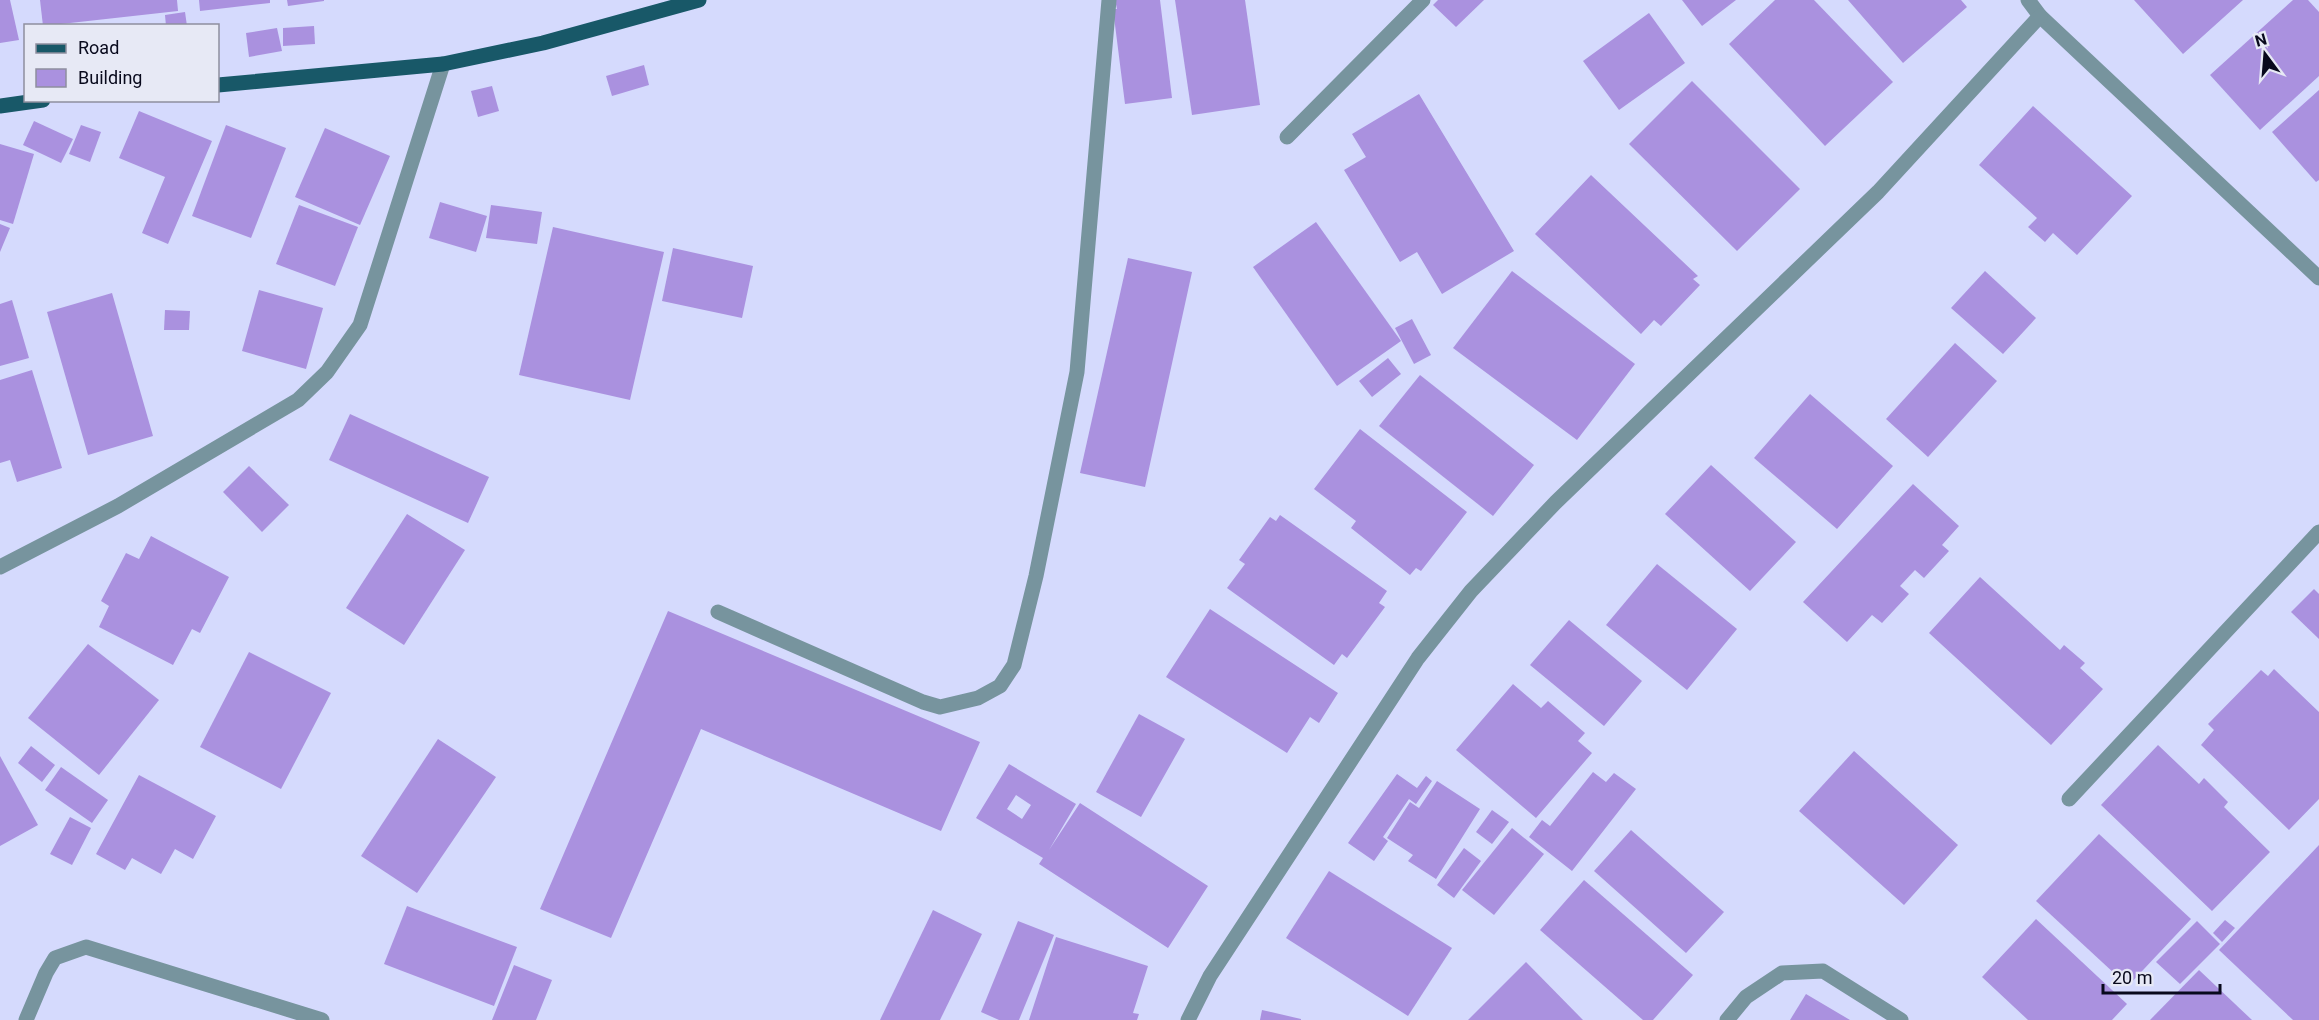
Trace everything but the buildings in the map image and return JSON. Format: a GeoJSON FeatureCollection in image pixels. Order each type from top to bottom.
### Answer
{"type":"FeatureCollection","features":[{"type":"Feature","properties":{"kind":"main road"},"geometry":{"type":"LineString","coordinates":[[219,85],[443,64],[543,43],[699,0]]}},
{"type":"Feature","properties":{"kind":"main road"},"geometry":{"type":"LineString","coordinates":[[0,106],[29,102]]}},
{"type":"Feature","properties":{"kind":"street"},"geometry":{"type":"LineString","coordinates":[[718,612],[923,702],[940,707],[958,704],[986,694],[1000,686],[1014,665],[1036,576],[1077,372],[1109,0]]}},
{"type":"Feature","properties":{"kind":"street"},"geometry":{"type":"LineString","coordinates":[[1287,137],[1424,0]]}},
{"type":"Feature","properties":{"kind":"street"},"geometry":{"type":"LineString","coordinates":[[2028,0],[2040,16],[2319,278]]}},
{"type":"Feature","properties":{"kind":"street"},"geometry":{"type":"LineString","coordinates":[[1188,1020],[1210,976],[1411,668],[1471,591],[1564,494],[1878,192],[2040,16]]}},
{"type":"Feature","properties":{"kind":"street"},"geometry":{"type":"LineString","coordinates":[[0,567],[118,506],[298,400],[327,372],[360,325],[443,64]]}},
{"type":"Feature","properties":{"kind":"street"},"geometry":{"type":"LineString","coordinates":[[2069,799],[2319,532]]}},
{"type":"Feature","properties":{"kind":"street"},"geometry":{"type":"LineString","coordinates":[[26,1020],[55,958],[87,947],[322,1020]]}},
{"type":"Feature","properties":{"kind":"street"},"geometry":{"type":"LineString","coordinates":[[1727,1020],[1746,998],[1782,973],[1823,971],[1901,1020]]}}]}
